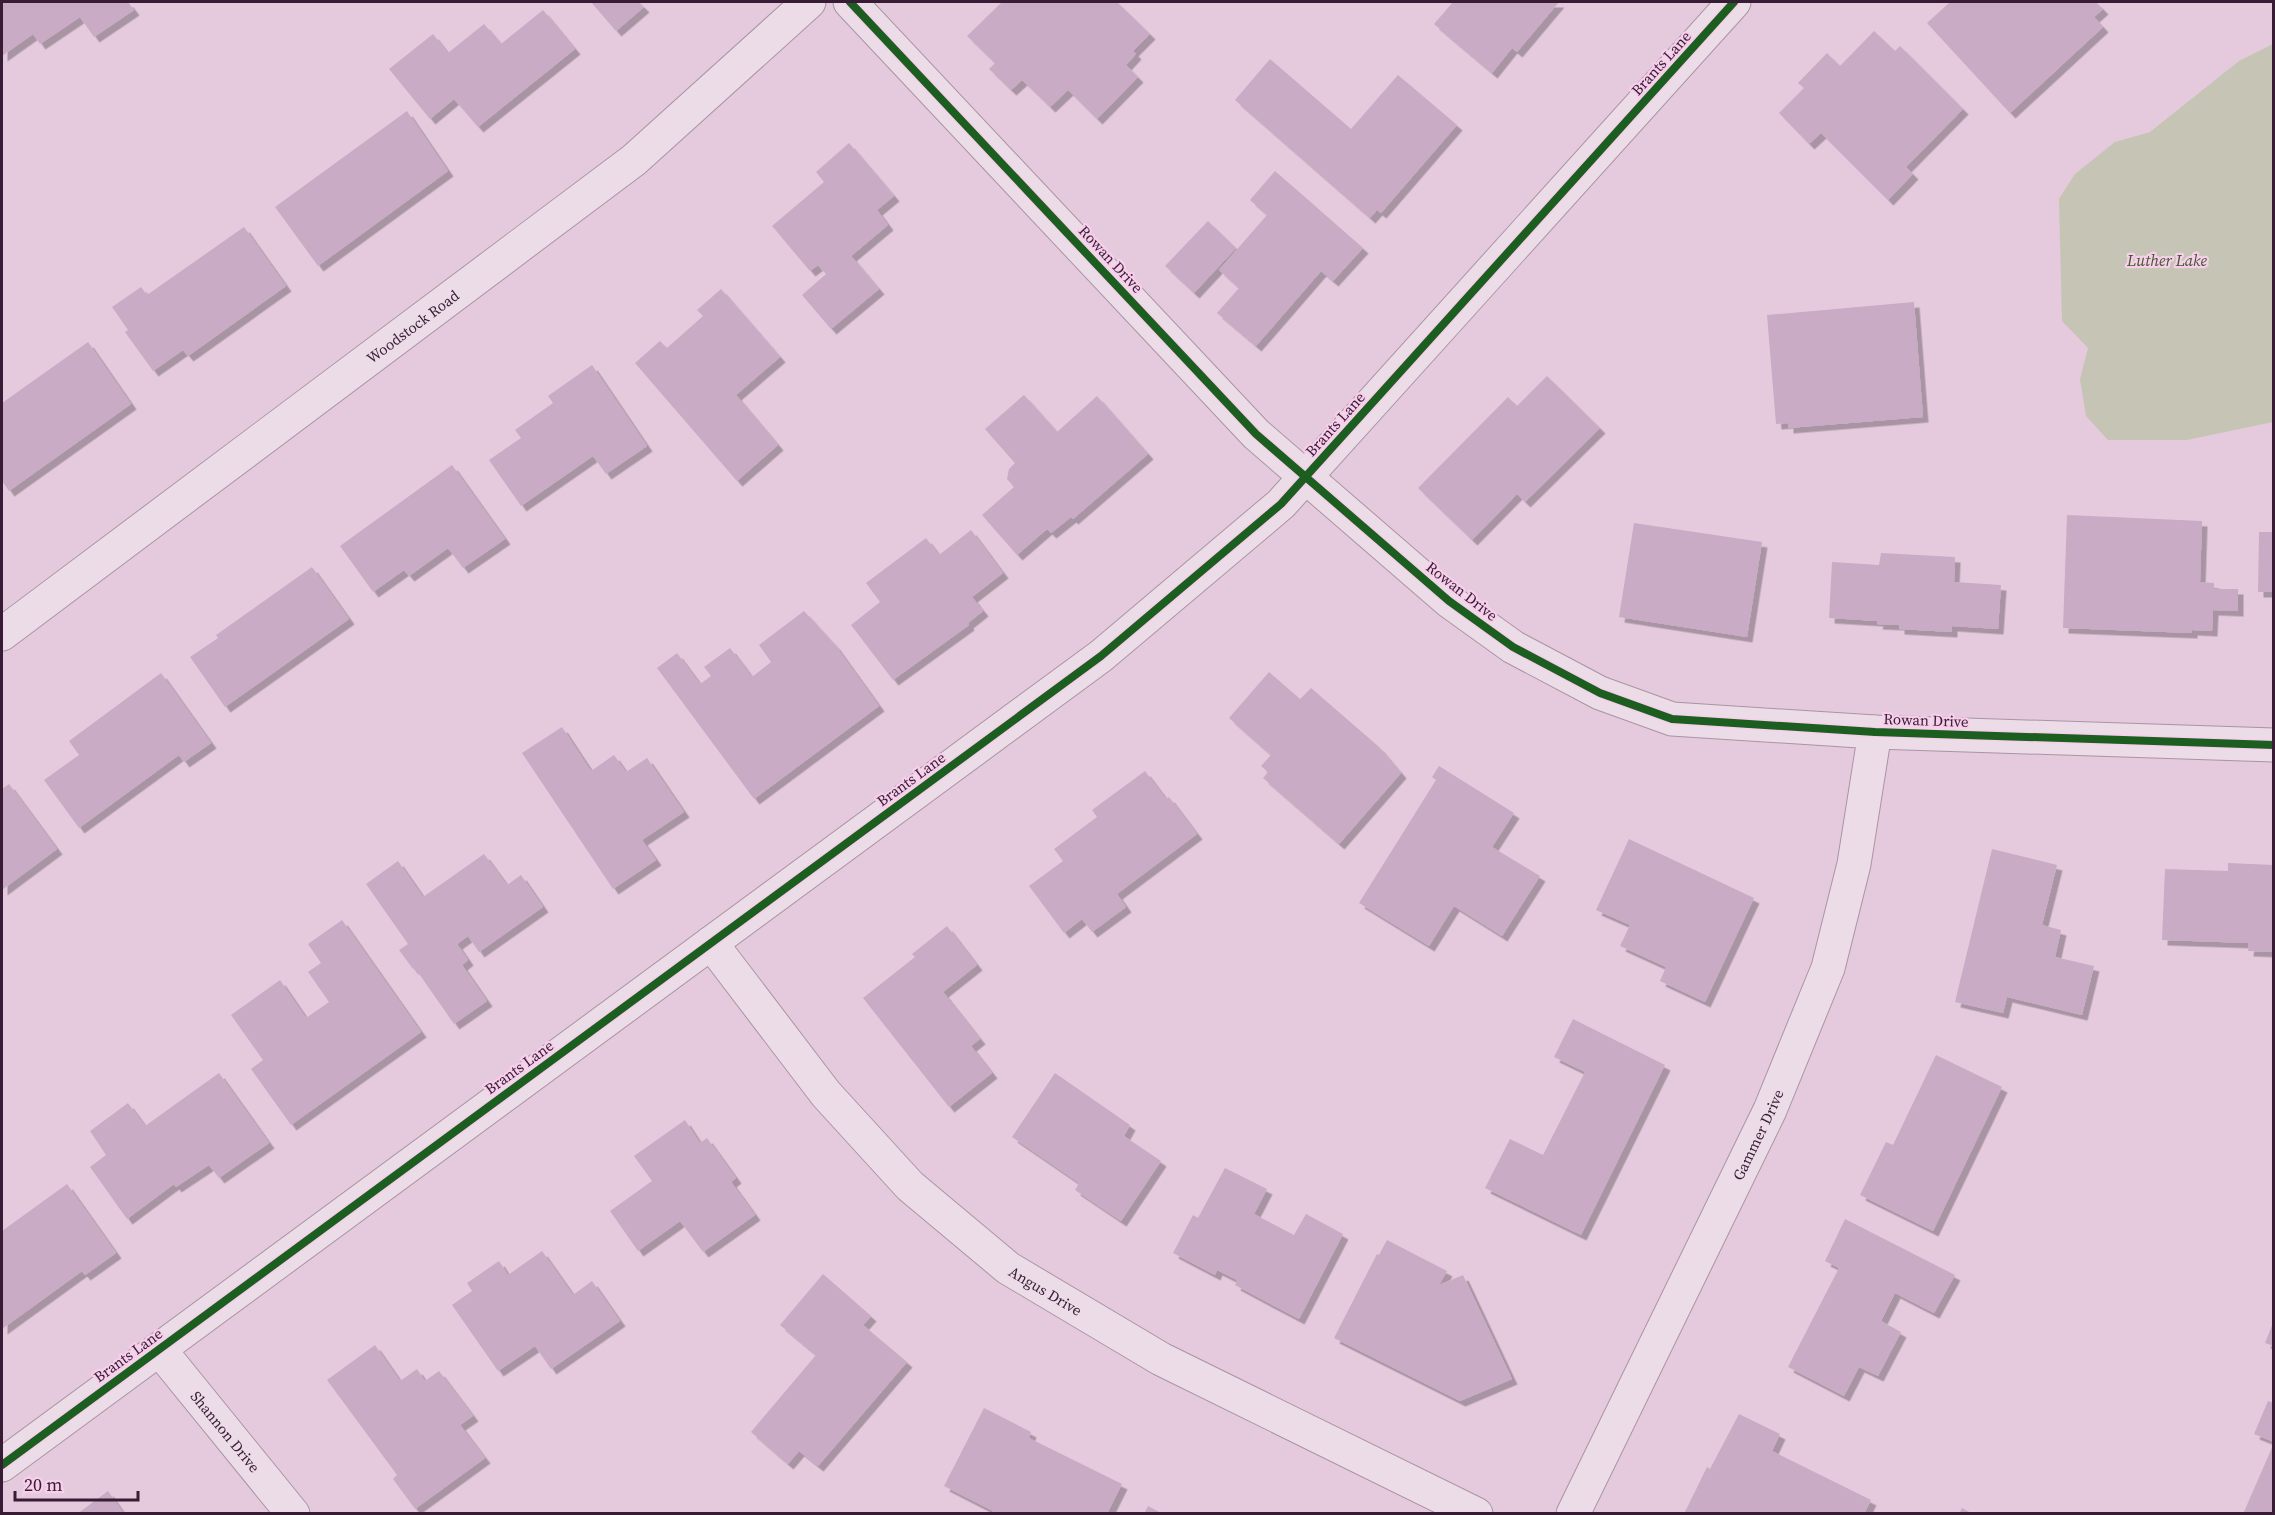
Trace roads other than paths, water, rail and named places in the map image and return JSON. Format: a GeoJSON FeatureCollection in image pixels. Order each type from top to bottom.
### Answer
{"type":"FeatureCollection","features":[{"type":"Feature","properties":{"kind":"street","name":"Woodstock Road"},"geometry":{"type":"LineString","coordinates":[[2,634],[634,160],[808,2]]}},
{"type":"Feature","properties":{"kind":"street","name":"Rowan Drive"},"geometry":{"type":"LineString","coordinates":[[850,2],[1256,434],[1449,601],[1513,647],[1599,693],[1672,719],[1875,732],[2274,745]]}},
{"type":"Feature","properties":{"kind":"street","name":"Brants Lane"},"geometry":{"type":"LineString","coordinates":[[2,1466],[1101,656],[1281,504],[1734,2]]}},
{"type":"Feature","properties":{"kind":"street","name":"Gammer Drive"},"geometry":{"type":"LineString","coordinates":[[1574,1514],[1770,1110],[1828,968],[1854,864],[1875,732]]}},
{"type":"Feature","properties":{"kind":"street","name":"Angus Drive"},"geometry":{"type":"LineString","coordinates":[[711,943],[826,1094],[910,1186],[1008,1268],[1161,1359],[1476,1514]]}},
{"type":"Feature","properties":{"kind":"street","name":"Shannon Drive"},"geometry":{"type":"LineString","coordinates":[[159,1349],[293,1514]]}},
{"type":"Feature","properties":{"kind":"water","name":"Luther Lake"},"geometry":{"type":"Polygon","coordinates":[[[2273,44],[2273,422],[2187,440],[2108,440],[2086,416],[2080,379],[2088,348],[2062,321],[2059,199],[2075,174],[2115,142],[2150,132],[2239,61],[2273,44]]]}}]}
